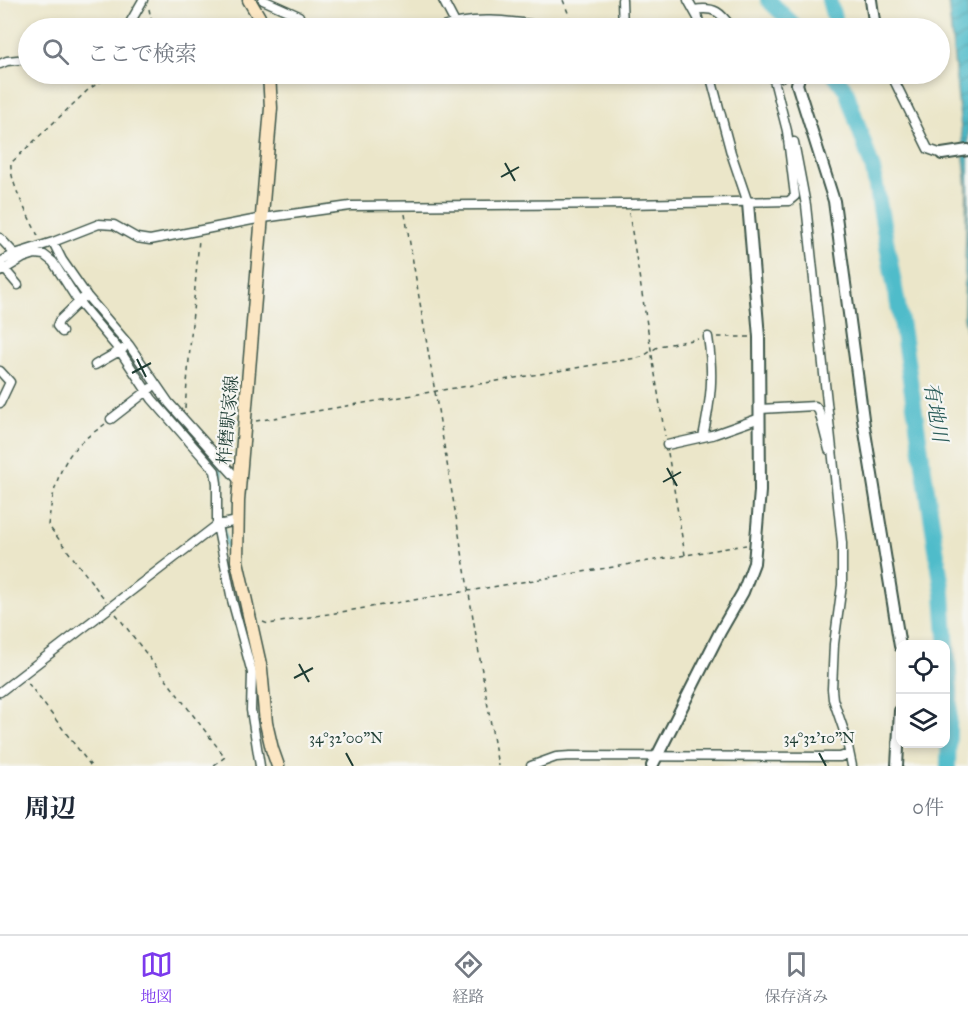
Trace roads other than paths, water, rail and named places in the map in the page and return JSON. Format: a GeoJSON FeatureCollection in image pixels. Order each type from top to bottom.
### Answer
{"type":"FeatureCollection","features":[{"type":"Feature","properties":{"kind":"main road"},"geometry":{"type":"LineString","coordinates":[[249,0],[259,18]]}},
{"type":"Feature","properties":{"kind":"main road","name":"柞磨駅家線"},"geometry":{"type":"LineString","coordinates":[[271,84],[272,108],[246,420],[240,483],[233,521],[237,561],[261,669],[266,723],[278,766]]}},
{"type":"Feature","properties":{"kind":"street"},"geometry":{"type":"LineString","coordinates":[[262,0],[300,18]]}},
{"type":"Feature","properties":{"kind":"street"},"geometry":{"type":"LineString","coordinates":[[443,0],[452,18]]}},
{"type":"Feature","properties":{"kind":"street"},"geometry":{"type":"LineString","coordinates":[[622,0],[623,18]]}},
{"type":"Feature","properties":{"kind":"street"},"geometry":{"type":"LineString","coordinates":[[688,0],[697,18]]}},
{"type":"Feature","properties":{"kind":"street"},"geometry":{"type":"LineString","coordinates":[[871,0],[874,18]]}},
{"type":"Feature","properties":{"kind":"street"},"geometry":{"type":"LineString","coordinates":[[135,18],[146,4]]}},
{"type":"Feature","properties":{"kind":"street"},"geometry":{"type":"LineString","coordinates":[[694,10],[705,8],[713,10],[725,18]]}},
{"type":"Feature","properties":{"kind":"street"},"geometry":{"type":"LineString","coordinates":[[0,64],[18,60]]}},
{"type":"Feature","properties":{"kind":"street"},"geometry":{"type":"LineString","coordinates":[[654,761],[743,592],[754,563],[756,544],[760,490],[759,337],[748,203],[731,153],[713,84]]}},
{"type":"Feature","properties":{"kind":"street"},"geometry":{"type":"LineString","coordinates":[[1,267],[15,254],[99,224],[114,225],[137,238],[150,240],[263,218],[350,206],[789,201],[795,196],[787,131],[775,84]]}},
{"type":"Feature","properties":{"kind":"street"},"geometry":{"type":"LineString","coordinates":[[797,84],[834,201],[864,426],[899,640]]}},
{"type":"Feature","properties":{"kind":"street"},"geometry":{"type":"LineString","coordinates":[[896,84],[928,149],[942,154],[968,150]]}},
{"type":"Feature","properties":{"kind":"street"},"geometry":{"type":"LineString","coordinates":[[787,131],[794,142],[806,205],[834,455],[842,543],[842,585],[834,644],[832,689],[852,766]]}},
{"type":"Feature","properties":{"kind":"street"},"geometry":{"type":"LineString","coordinates":[[0,238],[15,254]]}},
{"type":"Feature","properties":{"kind":"street"},"geometry":{"type":"LineString","coordinates":[[53,242],[62,260],[87,296],[129,345],[156,385],[240,483]]}},
{"type":"Feature","properties":{"kind":"street"},"geometry":{"type":"LineString","coordinates":[[1,267],[35,254],[44,255],[53,262],[78,301],[120,351],[147,391],[215,471],[217,525],[232,600],[252,673],[251,710],[260,766]]}},
{"type":"Feature","properties":{"kind":"street"},"geometry":{"type":"LineString","coordinates":[[1,267],[18,285]]}},
{"type":"Feature","properties":{"kind":"street"},"geometry":{"type":"LineString","coordinates":[[62,332],[57,326],[59,321],[78,301],[87,296]]}},
{"type":"Feature","properties":{"kind":"street"},"geometry":{"type":"LineString","coordinates":[[703,437],[711,398],[712,366],[708,337]]}},
{"type":"Feature","properties":{"kind":"street"},"geometry":{"type":"LineString","coordinates":[[95,365],[129,345]]}},
{"type":"Feature","properties":{"kind":"street"},"geometry":{"type":"LineString","coordinates":[[0,371],[10,382],[0,403]]}},
{"type":"Feature","properties":{"kind":"street"},"geometry":{"type":"LineString","coordinates":[[111,419],[156,385]]}},
{"type":"Feature","properties":{"kind":"street"},"geometry":{"type":"LineString","coordinates":[[667,445],[703,437],[760,413],[814,406],[819,411],[829,452],[834,455]]}},
{"type":"Feature","properties":{"kind":"street"},"geometry":{"type":"LineString","coordinates":[[0,692],[217,525],[233,521]]}},
{"type":"Feature","properties":{"kind":"street"},"geometry":{"type":"LineString","coordinates":[[897,766],[898,748]]}},
{"type":"Feature","properties":{"kind":"street"},"geometry":{"type":"LineString","coordinates":[[531,766],[556,757],[570,756],[654,761],[746,756],[840,757],[849,754]]}},
{"type":"Feature","properties":{"kind":"street"},"geometry":{"type":"LineString","coordinates":[[743,766],[746,756]]}},
{"type":"Feature","properties":{"kind":"water"},"geometry":{"type":"Polygon","coordinates":[[[948,0],[968,0],[968,340],[964,316],[967,187],[948,0]]]}},
{"type":"Feature","properties":{"kind":"waterway","name":"有地川"},"geometry":{"type":"LineString","coordinates":[[768,0],[787,18]]}},
{"type":"Feature","properties":{"kind":"waterway"},"geometry":{"type":"LineString","coordinates":[[829,0],[834,18]]}},
{"type":"Feature","properties":{"kind":"waterway","name":"有地川"},"geometry":{"type":"LineString","coordinates":[[842,84],[846,90],[873,170],[901,321],[943,594],[950,692],[948,766]]}},
{"type":"Feature","properties":{"kind":"waterway"},"geometry":{"type":"LineString","coordinates":[[40,251],[47,250],[51,256]]}},
{"type":"Feature","properties":{"kind":"waterway"},"geometry":{"type":"LineString","coordinates":[[87,305],[121,345],[140,373]]}},
{"type":"Feature","properties":{"kind":"waterway"},"geometry":{"type":"LineString","coordinates":[[153,394],[216,463],[221,472],[221,485]]}},
{"type":"Feature","properties":{"kind":"waterway"},"geometry":{"type":"LineString","coordinates":[[222,524],[253,661]]}}]}
